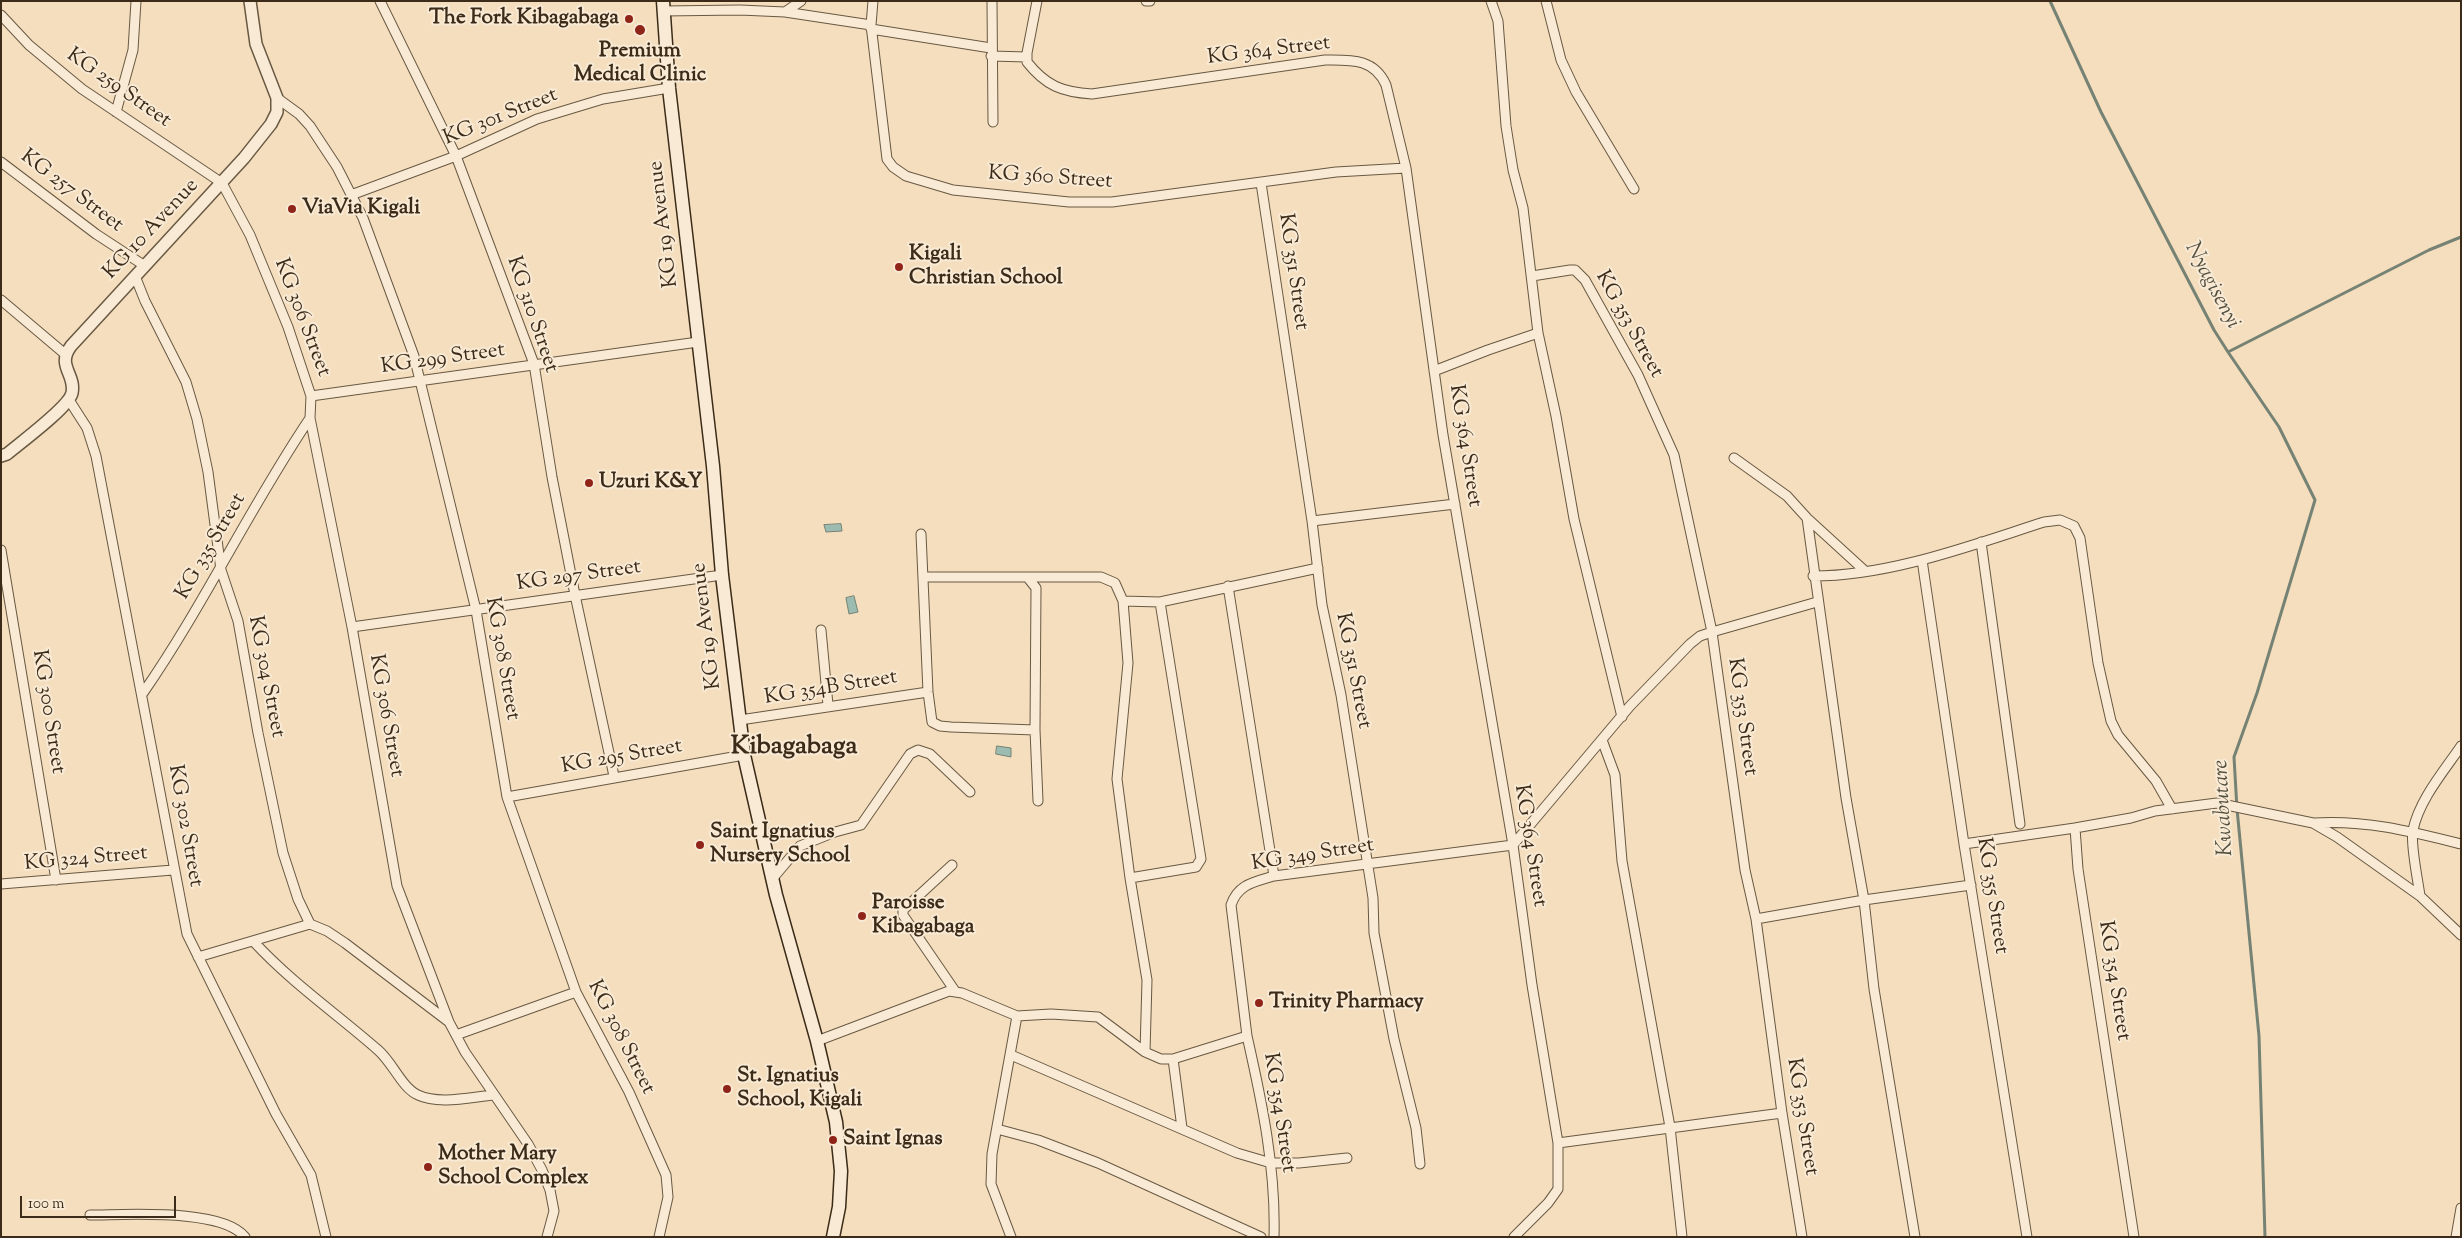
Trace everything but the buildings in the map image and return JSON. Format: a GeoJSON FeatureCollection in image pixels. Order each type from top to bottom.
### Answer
{"type":"FeatureCollection","features":[{"type":"Feature","properties":{"kind":"main road","name":"KG 19 Avenue"},"geometry":{"type":"LineString","coordinates":[[663,6],[669,88],[713,466],[722,575],[744,755],[773,878],[831,1095],[840,1151],[838,1206],[832,1237]]}},
{"type":"Feature","properties":{"kind":"street"},"geometry":{"type":"LineString","coordinates":[[116,112],[133,50],[136,1]]}},
{"type":"Feature","properties":{"kind":"street"},"geometry":{"type":"LineString","coordinates":[[250,1],[256,44],[277,98]]}},
{"type":"Feature","properties":{"kind":"street","name":"KG 310 Street"},"geometry":{"type":"LineString","coordinates":[[380,1],[388,21],[456,156],[534,364],[552,477],[614,776]]}},
{"type":"Feature","properties":{"kind":"street"},"geometry":{"type":"LineString","coordinates":[[785,12],[801,1]]}},
{"type":"Feature","properties":{"kind":"street","name":"KG 360 Street"},"geometry":{"type":"LineString","coordinates":[[873,1],[871,27],[888,159],[893,167],[906,176],[953,190],[1068,202],[1112,202],[1336,172],[1406,168]]}},
{"type":"Feature","properties":{"kind":"street"},"geometry":{"type":"LineString","coordinates":[[992,1],[993,122]]}},
{"type":"Feature","properties":{"kind":"street"},"geometry":{"type":"LineString","coordinates":[[663,6],[785,12],[1027,58],[1037,1]]}},
{"type":"Feature","properties":{"kind":"street"},"geometry":{"type":"LineString","coordinates":[[1491,1],[1498,21],[1506,126],[1513,170],[1522,208],[1538,333],[1556,416],[1574,518],[1622,717]]}},
{"type":"Feature","properties":{"kind":"street"},"geometry":{"type":"LineString","coordinates":[[1546,1],[1561,60],[1572,84],[1634,189]]}},
{"type":"Feature","properties":{"kind":"street","name":"KG 259 Street"},"geometry":{"type":"LineString","coordinates":[[1,15],[42,56],[82,89],[222,183]]}},
{"type":"Feature","properties":{"kind":"street","name":"KG 364 Street"},"geometry":{"type":"LineString","coordinates":[[1027,58],[1033,70],[1058,89],[1092,94],[1325,60],[1352,60],[1365,64],[1381,74],[1386,85],[1406,168],[1434,371],[1513,845],[1532,984],[1558,1142],[1558,1188],[1548,1203],[1514,1237]]}},
{"type":"Feature","properties":{"kind":"street","name":"KG 301 Street"},"geometry":{"type":"LineString","coordinates":[[351,195],[456,156],[537,120],[568,109],[603,99],[669,88]]}},
{"type":"Feature","properties":{"kind":"street","name":"KG 10 Avenue"},"geometry":{"type":"LineString","coordinates":[[64,354],[222,183],[271,124],[277,112],[277,98]]}},
{"type":"Feature","properties":{"kind":"street","name":"KG 308 Street"},"geometry":{"type":"LineString","coordinates":[[277,98],[299,114],[325,147],[363,218],[393,297],[420,380],[476,610],[507,797],[576,992],[629,1092],[666,1175],[668,1197],[659,1237]]}},
{"type":"Feature","properties":{"kind":"street","name":"KG 257 Street"},"geometry":{"type":"LineString","coordinates":[[1,162],[96,234],[145,266]]}},
{"type":"Feature","properties":{"kind":"street","name":"KG 306 Street"},"geometry":{"type":"LineString","coordinates":[[222,183],[250,236],[288,327],[312,396],[310,418],[352,627],[397,886],[449,1022],[494,1095],[528,1144],[550,1190],[554,1211],[547,1237]]}},
{"type":"Feature","properties":{"kind":"street","name":"KG 351 Street"},"geometry":{"type":"LineString","coordinates":[[1261,183],[1312,520],[1322,605],[1341,694],[1375,910],[1374,933],[1394,1039],[1416,1128],[1420,1164]]}},
{"type":"Feature","properties":{"kind":"street","name":"KG 353 Street"},"geometry":{"type":"LineString","coordinates":[[1532,276],[1570,270],[1580,274],[1638,375],[1674,455],[1712,632],[1745,870],[1756,919],[1782,1113],[1802,1237]]}},
{"type":"Feature","properties":{"kind":"street","name":"KG 304 Street"},"geometry":{"type":"LineString","coordinates":[[135,276],[145,301],[186,382],[197,419],[208,472],[221,570],[238,621],[258,733],[283,853],[298,899],[310,924]]}},
{"type":"Feature","properties":{"kind":"street"},"geometry":{"type":"LineString","coordinates":[[1,300],[64,354],[64,362],[72,384],[69,400],[7,454],[1,456]]}},
{"type":"Feature","properties":{"kind":"street"},"geometry":{"type":"LineString","coordinates":[[1434,371],[1538,333]]}},
{"type":"Feature","properties":{"kind":"street","name":"KG 299 Street"},"geometry":{"type":"LineString","coordinates":[[312,396],[698,342]]}},
{"type":"Feature","properties":{"kind":"street","name":"KG 302 Street"},"geometry":{"type":"LineString","coordinates":[[69,400],[86,428],[96,456],[143,693],[173,870],[187,934],[276,1114],[311,1175],[326,1237]]}},
{"type":"Feature","properties":{"kind":"street","name":"KG 335 Street"},"geometry":{"type":"LineString","coordinates":[[143,693],[221,570],[266,487],[310,418]]}},
{"type":"Feature","properties":{"kind":"street"},"geometry":{"type":"LineString","coordinates":[[1734,458],[1787,496],[1806,518],[1865,571]]}},
{"type":"Feature","properties":{"kind":"street"},"geometry":{"type":"LineString","coordinates":[[1312,520],[1455,504]]}},
{"type":"Feature","properties":{"kind":"street"},"geometry":{"type":"LineString","coordinates":[[1806,518],[1846,798],[1864,900],[1876,998],[1915,1237]]}},
{"type":"Feature","properties":{"kind":"street"},"geometry":{"type":"LineString","coordinates":[[1813,576],[1865,571],[1922,560],[2044,522],[2060,520],[2074,526],[2080,538],[2098,663],[2110,720],[2118,735],[2156,781],[2172,809]]}},
{"type":"Feature","properties":{"kind":"street"},"geometry":{"type":"LineString","coordinates":[[921,534],[928,692],[932,722],[940,726],[1035,730]]}},
{"type":"Feature","properties":{"kind":"street"},"geometry":{"type":"LineString","coordinates":[[1981,542],[2020,824]]}},
{"type":"Feature","properties":{"kind":"street","name":"KG 300 Street"},"geometry":{"type":"LineString","coordinates":[[1,550],[56,880]]}},
{"type":"Feature","properties":{"kind":"street","name":"KG 355 Street"},"geometry":{"type":"LineString","coordinates":[[1922,560],[1964,844],[2027,1237]]}},
{"type":"Feature","properties":{"kind":"street"},"geometry":{"type":"LineString","coordinates":[[1123,601],[1160,602],[1318,568]]}},
{"type":"Feature","properties":{"kind":"street","name":"KG 297 Street"},"geometry":{"type":"LineString","coordinates":[[352,627],[722,575]]}},
{"type":"Feature","properties":{"kind":"street"},"geometry":{"type":"LineString","coordinates":[[923,578],[1101,577],[1115,582],[1123,601],[1128,663],[1117,779],[1130,878],[1147,980],[1145,1052]]}},
{"type":"Feature","properties":{"kind":"street"},"geometry":{"type":"LineString","coordinates":[[1028,578],[1036,588],[1035,730],[1038,801]]}},
{"type":"Feature","properties":{"kind":"street"},"geometry":{"type":"LineString","coordinates":[[1228,586],[1274,876]]}},
{"type":"Feature","properties":{"kind":"street"},"geometry":{"type":"LineString","coordinates":[[1130,878],[1196,867],[1201,859],[1160,602]]}},
{"type":"Feature","properties":{"kind":"street"},"geometry":{"type":"LineString","coordinates":[[1513,845],[1622,717],[1690,644],[1700,636],[1817,602]]}},
{"type":"Feature","properties":{"kind":"street"},"geometry":{"type":"LineString","coordinates":[[821,630],[828,705]]}},
{"type":"Feature","properties":{"kind":"street","name":"KG 354B Street"},"geometry":{"type":"LineString","coordinates":[[740,720],[828,705],[928,692]]}},
{"type":"Feature","properties":{"kind":"street"},"geometry":{"type":"LineString","coordinates":[[1602,740],[1604,751],[1615,775],[1622,861],[1628,904],[1670,1127],[1682,1237]]}},
{"type":"Feature","properties":{"kind":"street"},"geometry":{"type":"LineString","coordinates":[[2420,896],[2412,831],[2429,795],[2461,746]]}},
{"type":"Feature","properties":{"kind":"street"},"geometry":{"type":"LineString","coordinates":[[773,878],[800,846],[835,832],[861,825],[910,754],[918,750],[930,754],[970,792]]}},
{"type":"Feature","properties":{"kind":"street","name":"KG 295 Street"},"geometry":{"type":"LineString","coordinates":[[507,797],[614,776],[744,755]]}},
{"type":"Feature","properties":{"kind":"street"},"geometry":{"type":"LineString","coordinates":[[1964,844],[2075,828],[2172,809],[2217,803],[2313,823],[2348,821],[2412,831],[2461,844]]}},
{"type":"Feature","properties":{"kind":"street"},"geometry":{"type":"LineString","coordinates":[[2313,823],[2345,842],[2420,896],[2461,936]]}},
{"type":"Feature","properties":{"kind":"street","name":"KG 354 Street"},"geometry":{"type":"LineString","coordinates":[[2075,828],[2080,886],[2134,1237]]}},
{"type":"Feature","properties":{"kind":"street","name":"KG 349 Street"},"geometry":{"type":"LineString","coordinates":[[1247,1036],[1231,905],[1235,894],[1244,886],[1274,876],[1513,845]]}},
{"type":"Feature","properties":{"kind":"street"},"geometry":{"type":"LineString","coordinates":[[952,865],[903,910],[903,915],[955,991]]}},
{"type":"Feature","properties":{"kind":"street","name":"KG 324 Street"},"geometry":{"type":"LineString","coordinates":[[1,884],[173,870]]}},
{"type":"Feature","properties":{"kind":"street"},"geometry":{"type":"LineString","coordinates":[[1756,919],[1864,900],[1971,885]]}},
{"type":"Feature","properties":{"kind":"street"},"geometry":{"type":"LineString","coordinates":[[198,957],[310,924],[327,931],[345,943],[449,1022]]}},
{"type":"Feature","properties":{"kind":"street"},"geometry":{"type":"LineString","coordinates":[[254,942],[301,988],[379,1051],[391,1063],[402,1082],[417,1095],[428,1099],[494,1095]]}},
{"type":"Feature","properties":{"kind":"street"},"geometry":{"type":"LineString","coordinates":[[817,1042],[949,991],[955,991],[1016,1016],[1050,1014],[1098,1017],[1145,1052],[1161,1058],[1173,1059],[1182,1128]]}},
{"type":"Feature","properties":{"kind":"street"},"geometry":{"type":"LineString","coordinates":[[456,1035],[576,992]]}},
{"type":"Feature","properties":{"kind":"street"},"geometry":{"type":"LineString","coordinates":[[1011,1237],[991,1184],[992,1154],[1011,1055],[1016,1016]]}},
{"type":"Feature","properties":{"kind":"street","name":"KG 354 Street"},"geometry":{"type":"LineString","coordinates":[[1173,1059],[1247,1036],[1261,1095],[1271,1163],[1274,1237]]}},
{"type":"Feature","properties":{"kind":"street"},"geometry":{"type":"LineString","coordinates":[[1011,1055],[1237,1153],[1271,1163],[1298,1163],[1347,1158]]}},
{"type":"Feature","properties":{"kind":"street"},"geometry":{"type":"LineString","coordinates":[[1558,1142],[1782,1113]]}},
{"type":"Feature","properties":{"kind":"street"},"geometry":{"type":"LineString","coordinates":[[998,1129],[1038,1140],[1098,1163],[1261,1237]]}},
{"type":"Feature","properties":{"kind":"street"},"geometry":{"type":"LineString","coordinates":[[2456,1237],[2461,1208]]}},
{"type":"Feature","properties":{"kind":"street"},"geometry":{"type":"LineString","coordinates":[[90,1215],[207,1218],[238,1228],[244,1237]]}},
{"type":"Feature","properties":{"kind":"water"},"geometry":{"type":"Polygon","coordinates":[[[841,524],[842,531],[826,532],[824,525],[841,524]]]}},
{"type":"Feature","properties":{"kind":"water"},"geometry":{"type":"Polygon","coordinates":[[[854,596],[858,612],[849,614],[846,598],[854,596]]]}},
{"type":"Feature","properties":{"kind":"water"},"geometry":{"type":"Polygon","coordinates":[[[997,746],[1011,748],[1011,757],[996,754],[997,746]]]}},
{"type":"Feature","properties":{"kind":"waterway","name":"Nyagisenyi"},"geometry":{"type":"LineString","coordinates":[[2050,1],[2101,112],[2214,330],[2228,352],[2429,250],[2461,237]]}},
{"type":"Feature","properties":{"kind":"waterway","name":"Kwabutare"},"geometry":{"type":"LineString","coordinates":[[2228,352],[2279,427],[2315,500],[2257,693],[2234,757],[2237,809],[2259,1036],[2265,1237]]}},
{"type":"Feature","properties":{"kind":"place","name":"The Fork Kibagabaga"},"geometry":{"type":"Point","coordinates":[629,19]}},
{"type":"Feature","properties":{"kind":"place","name":"Premium Medical Clinic"},"geometry":{"type":"Point","coordinates":[640,30]}},
{"type":"Feature","properties":{"kind":"place","name":"ViaVia Kigali"},"geometry":{"type":"Point","coordinates":[292,209]}},
{"type":"Feature","properties":{"kind":"place","name":"Kigali Christian School"},"geometry":{"type":"Point","coordinates":[899,267]}},
{"type":"Feature","properties":{"kind":"place","name":"Uzuri K&Y"},"geometry":{"type":"Point","coordinates":[589,483]}},
{"type":"Feature","properties":{"kind":"place","name":"Saint Ignatius Nursery School"},"geometry":{"type":"Point","coordinates":[700,845]}},
{"type":"Feature","properties":{"kind":"place","name":"Paroisse Kibagabaga"},"geometry":{"type":"Point","coordinates":[862,916]}},
{"type":"Feature","properties":{"kind":"place","name":"Trinity Pharmacy"},"geometry":{"type":"Point","coordinates":[1259,1003]}},
{"type":"Feature","properties":{"kind":"place","name":"St. Ignatius School, Kigali"},"geometry":{"type":"Point","coordinates":[727,1089]}},
{"type":"Feature","properties":{"kind":"place","name":"Saint Ignas"},"geometry":{"type":"Point","coordinates":[833,1140]}},
{"type":"Feature","properties":{"kind":"place","name":"Mother Mary School Complex"},"geometry":{"type":"Point","coordinates":[428,1167]}},
{"type":"Feature","properties":{"kind":"district","name":"Kibagabaga"},"geometry":{"type":"Point","coordinates":[794,749]}}]}
